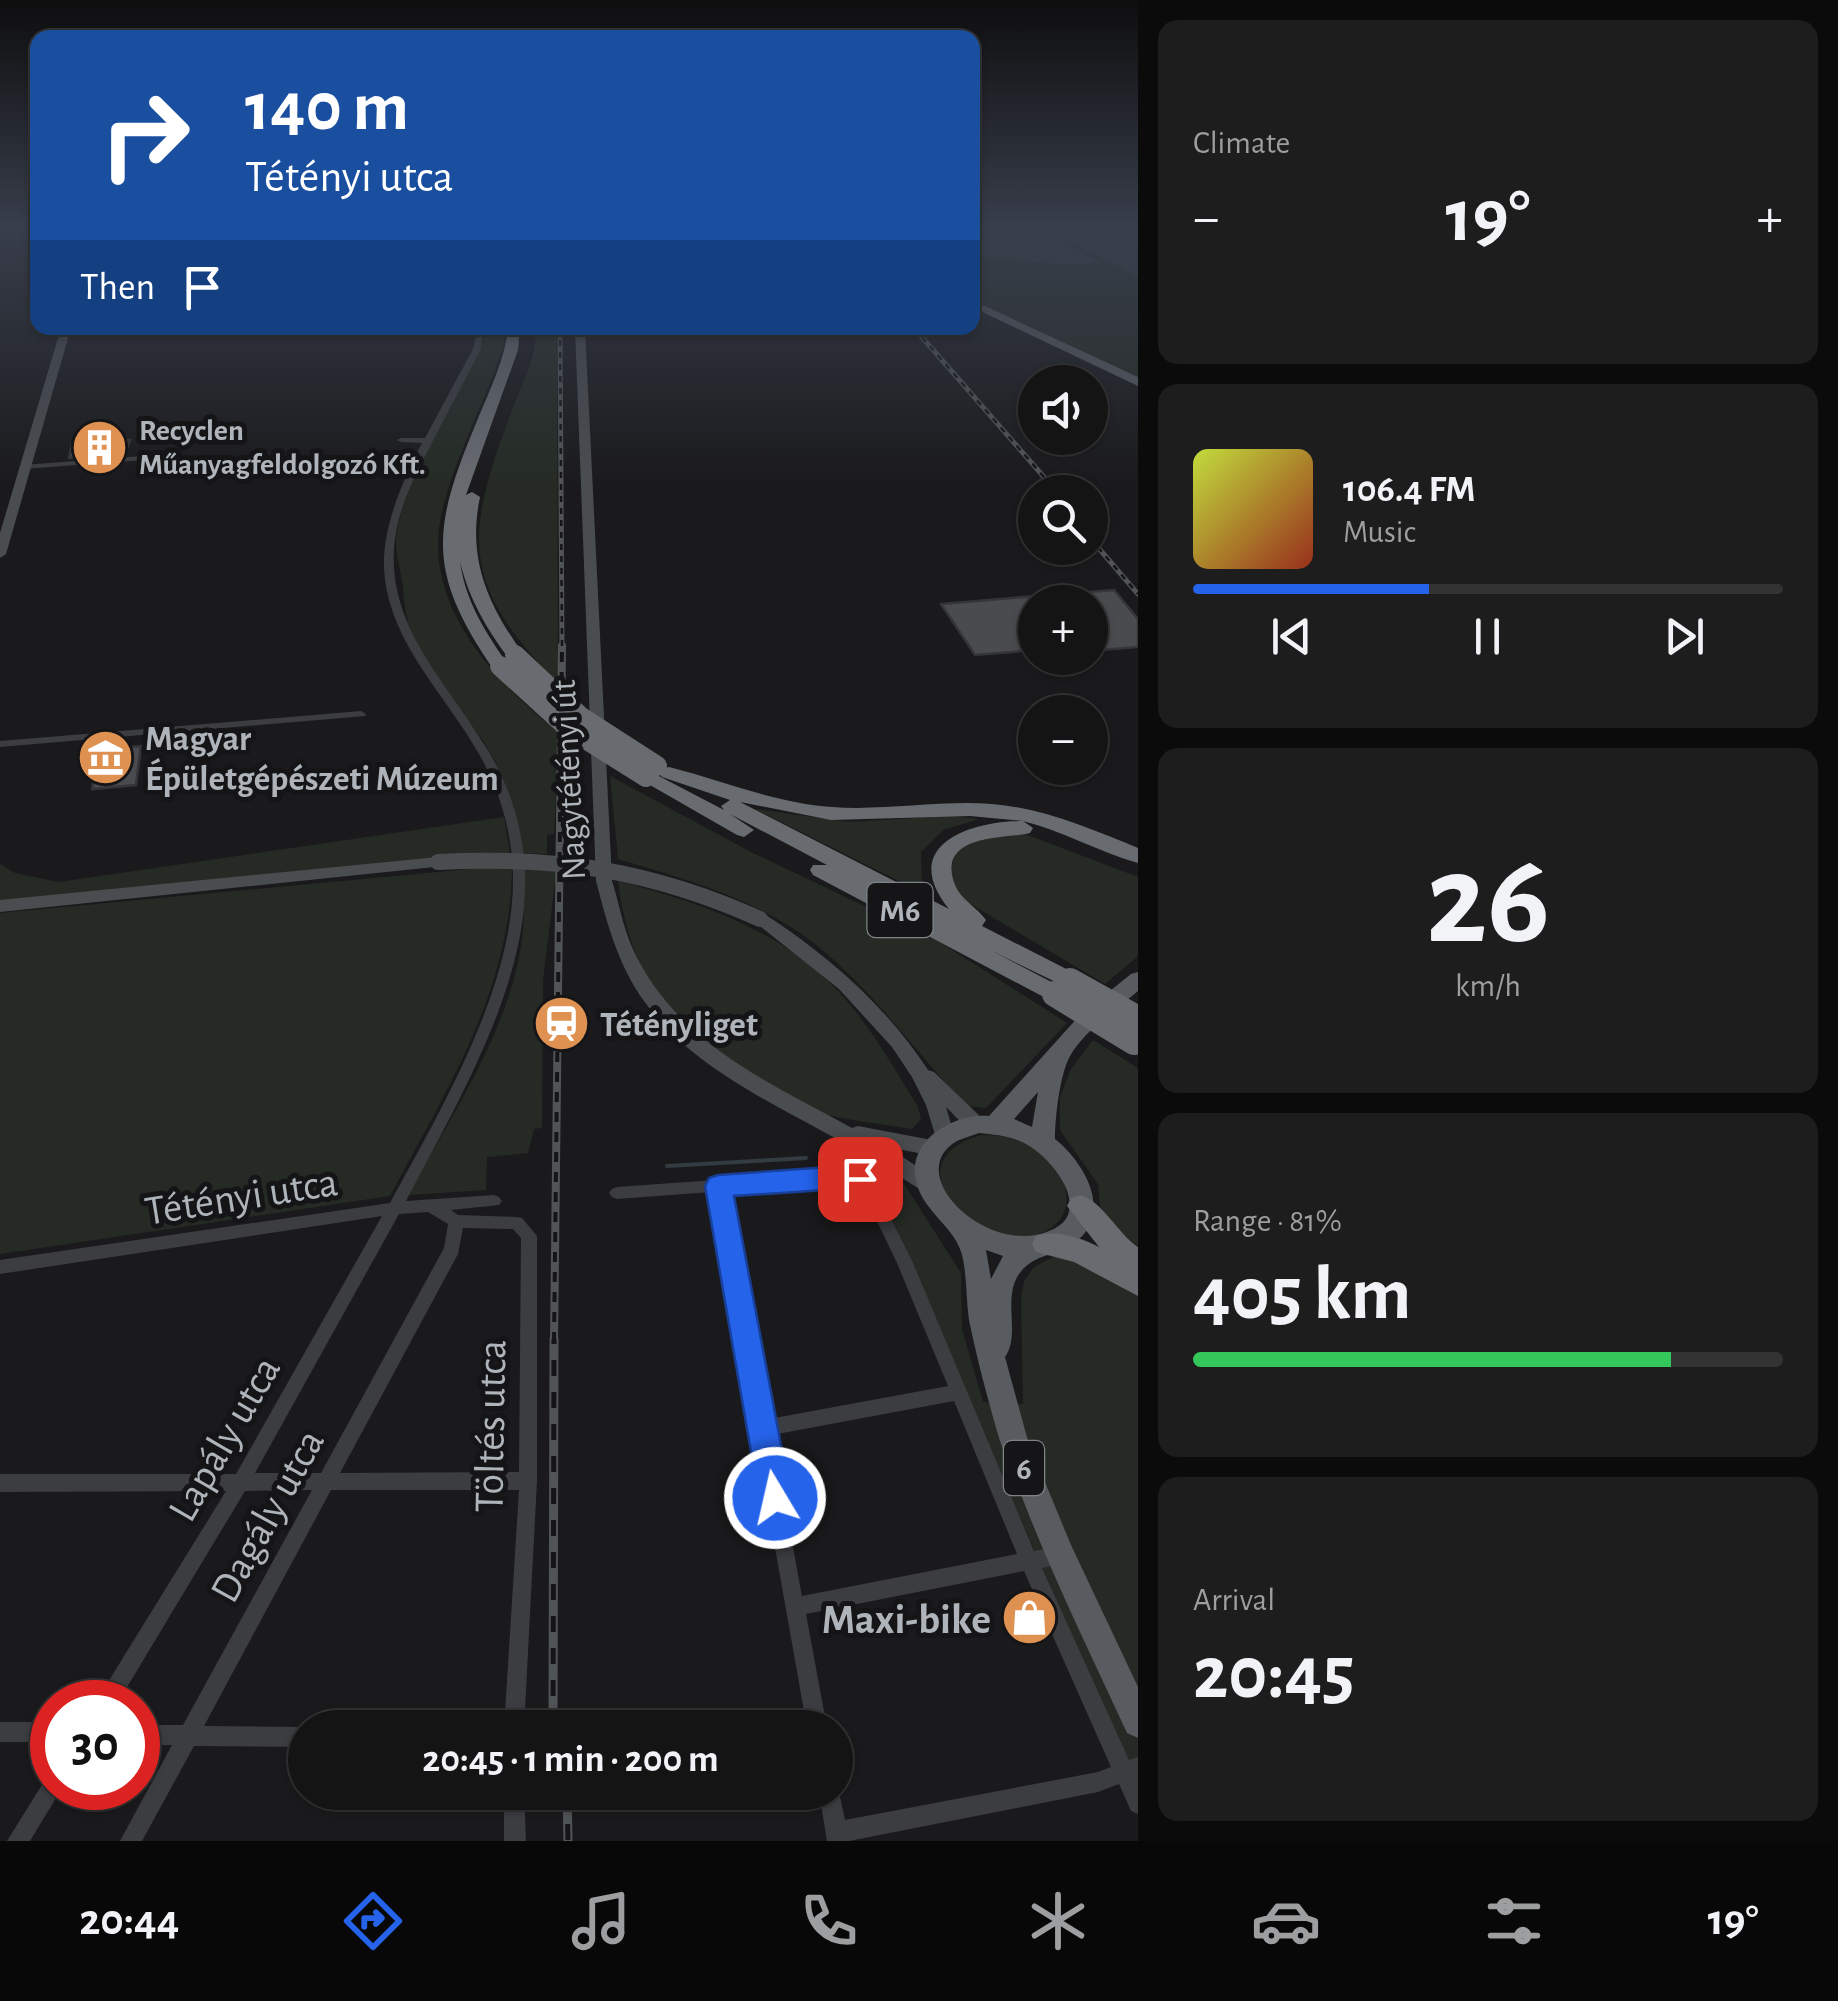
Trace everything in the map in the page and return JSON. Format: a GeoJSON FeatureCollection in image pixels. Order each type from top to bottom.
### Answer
{"type":"FeatureCollection","features":[{"type":"Feature","properties":{"kind":"highway","name":"M6"},"geometry":{"type":"LineString","coordinates":[[508,660],[463,610],[450,568],[448,538],[458,494],[512,350],[513,335]]}},
{"type":"Feature","properties":{"kind":"highway","name":"M6"},"geometry":{"type":"LineString","coordinates":[[527,335],[521,362],[466,522],[467,560],[474,585],[508,660],[534,700],[587,743],[658,772],[1058,981],[1137,1035]]}},
{"type":"Feature","properties":{"kind":"highway"},"geometry":{"type":"LineString","coordinates":[[658,772],[746,800],[816,813],[874,815],[964,809],[1012,813],[1065,826],[1138,856]]}},
{"type":"Feature","properties":{"kind":"highway"},"geometry":{"type":"LineString","coordinates":[[1058,981],[954,902],[942,878],[948,848],[977,830],[1018,827],[1061,836],[1138,868]]}},
{"type":"Feature","properties":{"kind":"highway"},"geometry":{"type":"LineString","coordinates":[[1082,1206],[1114,1246],[1138,1262]]}},
{"type":"Feature","properties":{"kind":"highway"},"geometry":{"type":"LineString","coordinates":[[1040,1245],[1080,1251],[1138,1284]]}},
{"type":"Feature","properties":{"kind":"main road"},"geometry":{"type":"LineString","coordinates":[[991,312],[1138,382]]}},
{"type":"Feature","properties":{"kind":"main road"},"geometry":{"type":"LineString","coordinates":[[0,554],[64,335]]}},
{"type":"Feature","properties":{"kind":"main road","name":"Nagytétényi út"},"geometry":{"type":"LineString","coordinates":[[580,335],[604,881],[616,935],[645,989],[689,1039],[753,1088],[928,1184]]}},
{"type":"Feature","properties":{"kind":"main road"},"geometry":{"type":"LineString","coordinates":[[0,906],[438,862],[514,858],[600,864],[694,890],[760,919],[810,951],[841,978],[909,1059],[932,1097],[939,1142],[927,1165],[928,1184],[946,1216],[968,1233],[1008,1247],[1040,1245]]}},
{"type":"Feature","properties":{"kind":"main road"},"geometry":{"type":"LineString","coordinates":[[939,1142],[987,1124],[1102,1008],[1138,979]]}},
{"type":"Feature","properties":{"kind":"main road"},"geometry":{"type":"LineString","coordinates":[[1043,1140],[1044,1113],[1058,1055]]}},
{"type":"Feature","properties":{"kind":"main road"},"geometry":{"type":"LineString","coordinates":[[909,1059],[987,1124],[1043,1140],[1074,1170],[1082,1206]]}},
{"type":"Feature","properties":{"kind":"main road","name":"Nagytétényi út"},"geometry":{"type":"LineString","coordinates":[[828,1126],[882,1141],[939,1142]]}},
{"type":"Feature","properties":{"kind":"main road","name":"6"},"geometry":{"type":"LineString","coordinates":[[999,1377],[998,1312],[1004,1271],[1021,1253],[1070,1229],[1082,1206]]}},
{"type":"Feature","properties":{"kind":"main road","name":"6"},"geometry":{"type":"LineString","coordinates":[[968,1233],[976,1260],[982,1318],[1046,1559],[1082,1638],[1138,1722]]}},
{"type":"Feature","properties":{"kind":"street","name":"Lapály utca"},"geometry":{"type":"LineString","coordinates":[[121,1680],[242,1484],[396,1208],[490,1020],[515,938],[520,892],[514,834],[499,784],[476,738],[410,644],[392,596],[389,549],[393,526],[429,441],[477,349],[480,335]]}},
{"type":"Feature","properties":{"kind":"street"},"geometry":{"type":"LineString","coordinates":[[401,440],[429,441]]}},
{"type":"Feature","properties":{"kind":"street"},"geometry":{"type":"LineString","coordinates":[[24,467],[155,457]]}},
{"type":"Feature","properties":{"kind":"street"},"geometry":{"type":"LineString","coordinates":[[0,744],[361,714]]}},
{"type":"Feature","properties":{"kind":"street"},"geometry":{"type":"LineString","coordinates":[[617,1193],[860,1179],[869,1189],[904,1262],[958,1392],[1046,1559],[795,1607]]}},
{"type":"Feature","properties":{"kind":"street"},"geometry":{"type":"LineString","coordinates":[[718,1186],[814,1710]]}},
{"type":"Feature","properties":{"kind":"street","name":"Tétényi utca"},"geometry":{"type":"LineString","coordinates":[[0,1267],[396,1208],[494,1201]]}},
{"type":"Feature","properties":{"kind":"street"},"geometry":{"type":"LineString","coordinates":[[429,1205],[456,1221]]}},
{"type":"Feature","properties":{"kind":"street","name":"Töltés utca"},"geometry":{"type":"LineString","coordinates":[[456,1221],[518,1223],[529,1236],[528,1481],[515,1710]]}},
{"type":"Feature","properties":{"kind":"street","name":"Dagály utca"},"geometry":{"type":"LineString","coordinates":[[131,1841],[452,1249],[456,1221]]}},
{"type":"Feature","properties":{"kind":"street"},"geometry":{"type":"LineString","coordinates":[[764,1428],[958,1392]]}},
{"type":"Feature","properties":{"kind":"street"},"geometry":{"type":"LineString","coordinates":[[0,1483],[528,1481]]}},
{"type":"Feature","properties":{"kind":"street"},"geometry":{"type":"LineString","coordinates":[[1082,1638],[1131,1770],[1138,1804]]}},
{"type":"Feature","properties":{"kind":"street"},"geometry":{"type":"LineString","coordinates":[[0,1732],[30,1732]]}},
{"type":"Feature","properties":{"kind":"street"},"geometry":{"type":"LineString","coordinates":[[160,1736],[288,1737]]}},
{"type":"Feature","properties":{"kind":"street"},"geometry":{"type":"LineString","coordinates":[[833,1810],[838,1836],[1081,1786],[1131,1770]]}},
{"type":"Feature","properties":{"kind":"street"},"geometry":{"type":"LineString","coordinates":[[18,1841],[38,1810]]}},
{"type":"Feature","properties":{"kind":"street"},"geometry":{"type":"LineString","coordinates":[[514,1810],[515,1841]]}},
{"type":"Feature","properties":{"kind":"shaded area"},"geometry":{"type":"Polygon","coordinates":[[[998,312],[1138,312],[1138,378],[998,312]]]}},
{"type":"Feature","properties":{"kind":"shaded area"},"geometry":{"type":"Polygon","coordinates":[[[484,335],[505,335],[448,491],[438,545],[442,577],[452,608],[468,637],[510,690],[559,733],[554,834],[547,835],[547,854],[523,853],[513,808],[497,766],[419,651],[408,622],[396,549],[399,522],[418,470],[484,335]]]}},
{"type":"Feature","properties":{"kind":"shaded area"},"geometry":{"type":"Polygon","coordinates":[[[557,335],[558,683],[525,648],[502,615],[487,585],[480,555],[486,490],[536,338],[557,335]]]}},
{"type":"Feature","properties":{"kind":"shaded area"},"geometry":{"type":"Polygon","coordinates":[[[610,776],[749,851],[938,941],[1067,1023],[986,1108],[967,1106],[856,981],[793,928],[721,892],[618,859],[610,776]]]}},
{"type":"Feature","properties":{"kind":"shaded area"},"geometry":{"type":"Polygon","coordinates":[[[755,809],[849,822],[949,816],[979,819],[943,830],[921,852],[922,887],[935,899],[755,809]]]}},
{"type":"Feature","properties":{"kind":"shaded area"},"geometry":{"type":"Polygon","coordinates":[[[504,817],[510,854],[0,901],[0,864],[15,873],[59,882],[504,817]]]}},
{"type":"Feature","properties":{"kind":"shaded area"},"geometry":{"type":"Polygon","coordinates":[[[1025,834],[1138,877],[1138,956],[1105,984],[964,900],[949,879],[956,850],[974,838],[1025,834]]]}},
{"type":"Feature","properties":{"kind":"shaded area"},"geometry":{"type":"Polygon","coordinates":[[[512,865],[501,954],[488,996],[453,1078],[390,1196],[0,1254],[0,913],[512,865]]]}},
{"type":"Feature","properties":{"kind":"shaded area"},"geometry":{"type":"Polygon","coordinates":[[[525,869],[558,870],[560,879],[555,882],[543,980],[542,1128],[534,1129],[528,1153],[487,1157],[486,1190],[408,1195],[477,1072],[505,1006],[522,939],[525,869]]]}},
{"type":"Feature","properties":{"kind":"shaded area"},"geometry":{"type":"Polygon","coordinates":[[[618,881],[730,918],[806,962],[842,995],[866,1025],[918,1107],[921,1119],[912,1129],[821,1113],[774,1091],[721,1054],[673,1011],[643,970],[627,926],[618,881]]]}},
{"type":"Feature","properties":{"kind":"shaded area"},"geometry":{"type":"Polygon","coordinates":[[[1093,1040],[1138,1068],[1138,1246],[1116,1230],[1100,1206],[1098,1184],[1060,1130],[1060,1097],[1071,1069],[1093,1040]]]}},
{"type":"Feature","properties":{"kind":"shaded area"},"geometry":{"type":"Polygon","coordinates":[[[982,1135],[1020,1140],[1050,1160],[1064,1183],[1066,1196],[1061,1218],[1052,1227],[1038,1234],[1014,1237],[990,1231],[951,1202],[942,1183],[942,1164],[955,1147],[982,1135]]]}},
{"type":"Feature","properties":{"kind":"shaded area"},"geometry":{"type":"Polygon","coordinates":[[[862,1151],[901,1179],[961,1273],[962,1329],[983,1402],[1023,1404],[1021,1299],[1024,1281],[1034,1267],[1053,1257],[1074,1257],[1138,1292],[1138,1784],[871,1182],[848,1169],[862,1151]]]}},
{"type":"Feature","properties":{"kind":"building","name":"Recyclen Műanyagfeldolgozó Kft."},"geometry":{"type":"Polygon","coordinates":[[[130,440],[125,454],[69,458],[72,444],[130,440]]]}},
{"type":"Feature","properties":{"kind":"building"},"geometry":{"type":"Polygon","coordinates":[[[1108,590],[1114,590],[1138,619],[1138,647],[1108,650],[1108,590]]]}},
{"type":"Feature","properties":{"kind":"building"},"geometry":{"type":"Polygon","coordinates":[[[1018,597],[1018,651],[975,655],[941,604],[1018,597]]]}},
{"type":"Feature","properties":{"kind":"building"},"geometry":{"type":"Polygon","coordinates":[[[141,746],[136,785],[92,789],[97,758],[90,754],[99,749],[141,746]]]}},
{"type":"Feature","properties":{"kind":"waterway"},"geometry":{"type":"LineString","coordinates":[[667,1166],[806,1158]]}},
{"type":"Feature","properties":{"kind":"railway"},"geometry":{"type":"LineString","coordinates":[[560,335],[562,647]]}},
{"type":"Feature","properties":{"kind":"railway"},"geometry":{"type":"LineString","coordinates":[[920,335],[1042,475]]}},
{"type":"Feature","properties":{"kind":"railway"},"geometry":{"type":"LineString","coordinates":[[1108,559],[1138,594]]}},
{"type":"Feature","properties":{"kind":"railway"},"geometry":{"type":"LineString","coordinates":[[554,1342],[562,647]]}},
{"type":"Feature","properties":{"kind":"railway"},"geometry":{"type":"LineString","coordinates":[[553,1710],[554,1339]]}},
{"type":"Feature","properties":{"kind":"railway"},"geometry":{"type":"LineString","coordinates":[[567,1810],[568,1841]]}},
{"type":"Feature","properties":{"kind":"place","name":"Recyclen Műanyagfeldolgozó Kft."},"geometry":{"type":"Point","coordinates":[100,447]}},
{"type":"Feature","properties":{"kind":"place","name":"Magyar Épületgépészeti Múzeum"},"geometry":{"type":"Point","coordinates":[106,758]}},
{"type":"Feature","properties":{"kind":"place","name":"Tétényliget"},"geometry":{"type":"Point","coordinates":[561,1024]}},
{"type":"Feature","properties":{"kind":"place","name":"Maxi-bike"},"geometry":{"type":"Point","coordinates":[1030,1618]}},
{"type":"Feature","properties":{"kind":"route"},"geometry":{"type":"LineString","coordinates":[[775,1498],[718,1186],[860,1179]]}}]}
